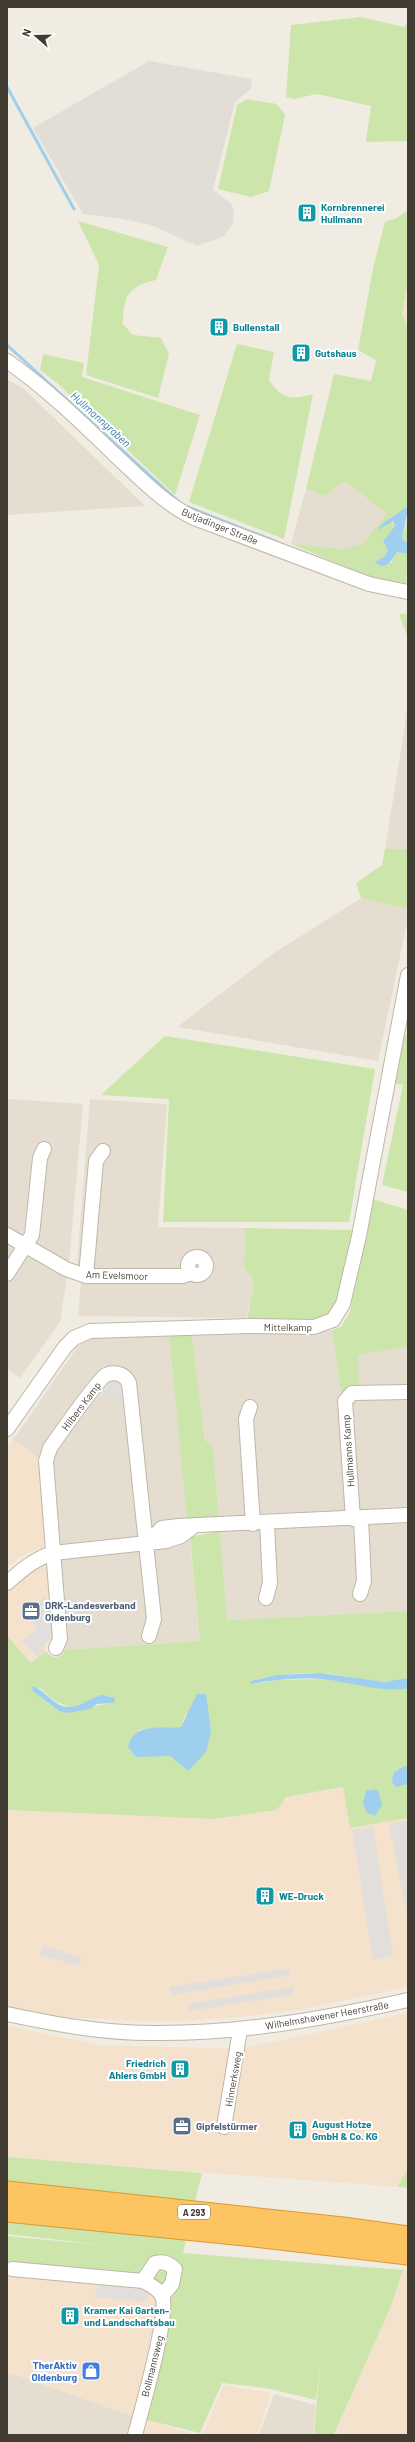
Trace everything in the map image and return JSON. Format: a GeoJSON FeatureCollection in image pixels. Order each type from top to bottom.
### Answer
{"type":"FeatureCollection","features":[{"type":"Feature","properties":{"kind":"highway","name":"A 293"},"geometry":{"type":"LineString","coordinates":[[7,2192],[343,2228],[408,2237]]}},
{"type":"Feature","properties":{"kind":"highway","name":"A 293"},"geometry":{"type":"LineString","coordinates":[[7,2211],[262,2237],[408,2254]]}},
{"type":"Feature","properties":{"kind":"highway"},"geometry":{"type":"LineString","coordinates":[[343,2228],[374,2223],[408,2228]]}},
{"type":"Feature","properties":{"kind":"street","name":"Butjadinger Straße"},"geometry":{"type":"LineString","coordinates":[[7,361],[59,402],[152,490],[178,510],[194,518],[369,584],[408,592]]}},
{"type":"Feature","properties":{"kind":"street","name":"Mittelkamp"},"geometry":{"type":"LineString","coordinates":[[7,1429],[65,1347],[74,1338],[90,1330],[249,1326],[314,1327],[333,1320],[344,1304],[359,1236],[408,975]]}},
{"type":"Feature","properties":{"kind":"street"},"geometry":{"type":"LineString","coordinates":[[7,1274],[32,1235],[40,1158],[44,1149]]}},
{"type":"Feature","properties":{"kind":"street"},"geometry":{"type":"LineString","coordinates":[[86,1276],[96,1162],[103,1151]]}},
{"type":"Feature","properties":{"kind":"street","name":"Am Evelsmoor"},"geometry":{"type":"LineString","coordinates":[[7,1235],[66,1269],[86,1276],[183,1276],[191,1273]]}},
{"type":"Feature","properties":{"kind":"street","name":"Hilbers Kamp"},"geometry":{"type":"LineString","coordinates":[[56,1648],[60,1639],[46,1474],[47,1455],[50,1448],[101,1379],[114,1374],[124,1376],[129,1383],[154,1619],[149,1636]]}},
{"type":"Feature","properties":{"kind":"street","name":"Hullmanns Kamp"},"geometry":{"type":"LineString","coordinates":[[360,1594],[364,1581],[345,1401],[352,1393],[408,1392]]}},
{"type":"Feature","properties":{"kind":"street"},"geometry":{"type":"LineString","coordinates":[[250,1407],[246,1419],[253,1524]]}},
{"type":"Feature","properties":{"kind":"street"},"geometry":{"type":"LineString","coordinates":[[7,1583],[29,1564],[53,1553],[166,1541],[182,1536],[194,1526],[267,1524],[408,1515]]}},
{"type":"Feature","properties":{"kind":"street"},"geometry":{"type":"LineString","coordinates":[[266,1598],[270,1583],[267,1524]]}},
{"type":"Feature","properties":{"kind":"street","name":"Wilhelmshavener Heerstraße"},"geometry":{"type":"LineString","coordinates":[[7,2014],[81,2028],[115,2031],[150,2033],[240,2030],[297,2023],[408,2000]]}},
{"type":"Feature","properties":{"kind":"street","name":"Hinnerksweg"},"geometry":{"type":"LineString","coordinates":[[224,2127],[240,2030]]}},
{"type":"Feature","properties":{"kind":"street"},"geometry":{"type":"LineString","coordinates":[[12,2268],[143,2281],[153,2286],[162,2296],[175,2276],[174,2269],[170,2264],[162,2262],[155,2263],[143,2281]]}},
{"type":"Feature","properties":{"kind":"street","name":"Bollmannsweg"},"geometry":{"type":"LineString","coordinates":[[135,2435],[163,2318],[162,2296]]}},
{"type":"Feature","properties":{"kind":"shaded area"},"geometry":{"type":"Polygon","coordinates":[[[149,61],[251,79],[252,88],[235,102],[213,190],[231,203],[234,212],[233,223],[224,236],[197,246],[151,225],[123,219],[83,214],[33,128],[149,61]]]}},
{"type":"Feature","properties":{"kind":"shaded area"},"geometry":{"type":"Polygon","coordinates":[[[408,283],[408,328],[402,314],[408,283]]]}},
{"type":"Feature","properties":{"kind":"shaded area"},"geometry":{"type":"Polygon","coordinates":[[[7,379],[24,389],[145,506],[7,515],[7,379]]]}},
{"type":"Feature","properties":{"kind":"shaded area"},"geometry":{"type":"Polygon","coordinates":[[[345,481],[387,514],[362,544],[344,549],[291,544],[306,489],[326,496],[345,481]]]}},
{"type":"Feature","properties":{"kind":"shaded area"},"geometry":{"type":"Polygon","coordinates":[[[408,700],[408,849],[385,849],[403,738],[408,700]]]}},
{"type":"Feature","properties":{"kind":"shaded area"},"geometry":{"type":"Polygon","coordinates":[[[361,898],[408,909],[408,918],[378,1061],[177,1027],[274,953],[361,898]]]}},
{"type":"Feature","properties":{"kind":"shaded area"},"geometry":{"type":"Polygon","coordinates":[[[8,1099],[83,1104],[69,1264],[60,1322],[20,1378],[7,1369],[8,1099]]]}},
{"type":"Feature","properties":{"kind":"shaded area"},"geometry":{"type":"Polygon","coordinates":[[[90,1099],[167,1104],[158,1227],[245,1228],[244,1267],[254,1280],[247,1318],[78,1316],[81,1283],[77,1263],[90,1099]]]}},
{"type":"Feature","properties":{"kind":"shaded area"},"geometry":{"type":"Polygon","coordinates":[[[332,1330],[341,1391],[359,1388],[357,1355],[408,1347],[408,1611],[227,1620],[213,1446],[205,1440],[192,1334],[332,1330]]]}},
{"type":"Feature","properties":{"kind":"shaded area"},"geometry":{"type":"Polygon","coordinates":[[[93,1334],[169,1334],[200,1641],[65,1650],[57,1637],[41,1460],[13,1440],[78,1346],[93,1334]]]}},
{"type":"Feature","properties":{"kind":"shaded area"},"geometry":{"type":"Polygon","coordinates":[[[114,1373],[131,1396],[86,1400],[114,1373]]]}},
{"type":"Feature","properties":{"kind":"shaded area"},"geometry":{"type":"Polygon","coordinates":[[[13,1440],[41,1460],[48,1545],[21,1556],[7,1568],[7,1448],[13,1440]]]}},
{"type":"Feature","properties":{"kind":"shaded area","name":"DRK-Landesverband Oldenburg"},"geometry":{"type":"Polygon","coordinates":[[[50,1563],[57,1637],[47,1642],[46,1651],[31,1664],[7,1636],[7,1592],[33,1569],[50,1563]]]}},
{"type":"Feature","properties":{"kind":"shaded area"},"geometry":{"type":"Polygon","coordinates":[[[44,1597],[54,1608],[55,1614],[49,1619],[57,1633],[41,1647],[44,1651],[37,1657],[23,1641],[37,1628],[25,1614],[44,1597]]]}},
{"type":"Feature","properties":{"kind":"shaded area"},"geometry":{"type":"Polygon","coordinates":[[[344,1787],[350,1828],[408,1818],[408,1987],[303,2009],[239,2017],[184,2021],[137,2021],[46,2016],[7,2009],[7,1810],[214,1819],[277,1810],[286,1797],[344,1787]]]}},
{"type":"Feature","properties":{"kind":"shaded area"},"geometry":{"type":"Polygon","coordinates":[[[408,1820],[408,1919],[389,1824],[408,1820]]]}},
{"type":"Feature","properties":{"kind":"shaded area"},"geometry":{"type":"Polygon","coordinates":[[[373,1827],[393,1956],[373,1959],[352,1830],[373,1827]]]}},
{"type":"Feature","properties":{"kind":"shaded area"},"geometry":{"type":"Polygon","coordinates":[[[43,1946],[81,1957],[79,1966],[40,1955],[43,1946]]]}},
{"type":"Feature","properties":{"kind":"shaded area"},"geometry":{"type":"Polygon","coordinates":[[[290,1968],[291,1975],[171,1995],[170,1987],[290,1968]]]}},
{"type":"Feature","properties":{"kind":"shaded area"},"geometry":{"type":"Polygon","coordinates":[[[293,1987],[294,1994],[190,2011],[188,2004],[293,1987]]]}},
{"type":"Feature","properties":{"kind":"shaded area"},"geometry":{"type":"Polygon","coordinates":[[[408,2013],[408,2168],[398,2187],[7,2158],[7,2026],[99,2045],[239,2049],[408,2013]]]}},
{"type":"Feature","properties":{"kind":"shaded area"},"geometry":{"type":"Polygon","coordinates":[[[7,2267],[148,2288],[160,2299],[139,2417],[195,2435],[135,2435],[139,2418],[7,2372],[7,2267]]]}},
{"type":"Feature","properties":{"kind":"shaded area"},"geometry":{"type":"Polygon","coordinates":[[[403,2270],[408,2270],[408,2435],[335,2435],[391,2306],[403,2270]]]}},
{"type":"Feature","properties":{"kind":"shaded area"},"geometry":{"type":"Polygon","coordinates":[[[98,2285],[149,2290],[147,2302],[95,2297],[98,2285]]]}},
{"type":"Feature","properties":{"kind":"shaded area"},"geometry":{"type":"Polygon","coordinates":[[[7,2372],[139,2418],[135,2435],[7,2435],[7,2372]]]}},
{"type":"Feature","properties":{"kind":"shaded area"},"geometry":{"type":"Polygon","coordinates":[[[224,2385],[271,2393],[257,2435],[202,2435],[224,2385]]]}},
{"type":"Feature","properties":{"kind":"shaded area"},"geometry":{"type":"Polygon","coordinates":[[[274,2394],[316,2405],[313,2435],[259,2435],[274,2394]]]}},
{"type":"Feature","properties":{"kind":"green space"},"geometry":{"type":"Polygon","coordinates":[[[361,17],[404,27],[408,23],[408,141],[366,142],[371,106],[317,94],[294,99],[286,97],[291,25],[361,17]]]}},
{"type":"Feature","properties":{"kind":"green space"},"geometry":{"type":"Polygon","coordinates":[[[247,99],[277,104],[285,115],[269,191],[251,197],[218,189],[237,105],[247,99]]]}},
{"type":"Feature","properties":{"kind":"green space"},"geometry":{"type":"Polygon","coordinates":[[[408,210],[408,283],[402,314],[408,328],[408,509],[405,507],[398,515],[389,518],[395,526],[383,541],[388,550],[384,557],[376,562],[391,563],[397,552],[408,554],[406,584],[368,576],[291,544],[344,549],[362,544],[387,514],[345,481],[326,496],[306,489],[334,374],[371,381],[376,360],[358,350],[374,264],[385,222],[397,218],[408,210]]]}},
{"type":"Feature","properties":{"kind":"green space"},"geometry":{"type":"Polygon","coordinates":[[[78,221],[168,247],[156,280],[133,289],[126,300],[123,315],[123,324],[133,335],[161,338],[169,354],[158,398],[86,375],[99,265],[78,221]]]}},
{"type":"Feature","properties":{"kind":"green space"},"geometry":{"type":"Polygon","coordinates":[[[237,344],[274,352],[269,380],[283,395],[288,397],[298,397],[313,394],[284,539],[189,502],[237,344]]]}},
{"type":"Feature","properties":{"kind":"green space"},"geometry":{"type":"Polygon","coordinates":[[[43,354],[84,363],[82,377],[200,415],[175,495],[56,382],[40,370],[43,354]]]}},
{"type":"Feature","properties":{"kind":"green space"},"geometry":{"type":"Polygon","coordinates":[[[408,518],[408,543],[402,539],[408,518]]]}},
{"type":"Feature","properties":{"kind":"green space"},"geometry":{"type":"Polygon","coordinates":[[[399,614],[408,614],[408,638],[399,614]]]}},
{"type":"Feature","properties":{"kind":"green space"},"geometry":{"type":"Polygon","coordinates":[[[385,849],[408,849],[408,909],[361,898],[356,883],[382,865],[385,849]]]}},
{"type":"Feature","properties":{"kind":"green space"},"geometry":{"type":"Polygon","coordinates":[[[403,1034],[408,1035],[408,1192],[382,1185],[403,1085],[394,1083],[403,1034]]]}},
{"type":"Feature","properties":{"kind":"green space"},"geometry":{"type":"Polygon","coordinates":[[[165,1036],[375,1069],[349,1222],[163,1222],[169,1099],[101,1095],[165,1036]]]}},
{"type":"Feature","properties":{"kind":"green space"},"geometry":{"type":"Polygon","coordinates":[[[372,1199],[408,1210],[408,1347],[358,1355],[359,1388],[341,1392],[332,1330],[341,1327],[350,1312],[372,1199]]]}},
{"type":"Feature","properties":{"kind":"green space"},"geometry":{"type":"Polygon","coordinates":[[[245,1228],[355,1230],[346,1284],[335,1309],[326,1318],[310,1325],[247,1322],[254,1280],[244,1268],[245,1228]]]}},
{"type":"Feature","properties":{"kind":"green space"},"geometry":{"type":"Polygon","coordinates":[[[169,1334],[192,1334],[205,1440],[213,1446],[219,1521],[187,1520],[169,1334]]]}},
{"type":"Feature","properties":{"kind":"green space"},"geometry":{"type":"Polygon","coordinates":[[[220,1531],[227,1620],[408,1611],[408,1678],[387,1682],[331,1674],[312,1673],[277,1675],[251,1681],[252,1684],[278,1680],[320,1679],[408,1688],[408,1765],[397,1770],[392,1776],[393,1784],[402,1786],[408,1784],[408,1818],[350,1828],[343,1787],[286,1797],[277,1810],[214,1819],[7,1810],[7,1636],[31,1663],[46,1651],[53,1657],[56,1657],[61,1655],[65,1650],[200,1641],[190,1537],[220,1531]],[[40,1688],[33,1691],[49,1704],[59,1710],[64,1711],[108,1704],[113,1697],[102,1695],[84,1703],[69,1707],[55,1701],[40,1688]],[[186,1713],[181,1727],[138,1730],[188,1771],[186,1713]]]}},
{"type":"Feature","properties":{"kind":"green space"},"geometry":{"type":"Polygon","coordinates":[[[7,2157],[202,2173],[183,2253],[403,2270],[391,2306],[334,2435],[314,2435],[320,2366],[316,2400],[266,2388],[222,2383],[200,2433],[139,2418],[163,2305],[143,2281],[7,2261],[7,2236],[111,2246],[7,2234],[7,2157]]]}},
{"type":"Feature","properties":{"kind":"green space"},"geometry":{"type":"Polygon","coordinates":[[[408,2168],[408,2188],[398,2187],[408,2168]]]}},
{"type":"Feature","properties":{"kind":"water"},"geometry":{"type":"Polygon","coordinates":[[[405,507],[408,509],[402,539],[408,543],[408,554],[397,552],[388,564],[382,566],[379,565],[375,562],[384,557],[388,550],[383,541],[395,526],[393,521],[378,530],[383,523],[405,507]]]}},
{"type":"Feature","properties":{"kind":"water"},"geometry":{"type":"Polygon","coordinates":[[[320,1673],[385,1682],[408,1678],[408,1688],[378,1688],[313,1678],[286,1679],[251,1684],[251,1681],[277,1675],[320,1673]]]}},
{"type":"Feature","properties":{"kind":"water"},"geometry":{"type":"Polygon","coordinates":[[[31,1686],[36,1687],[58,1704],[68,1707],[77,1706],[101,1695],[113,1697],[115,1699],[114,1703],[97,1704],[90,1709],[68,1713],[59,1711],[33,1691],[31,1686]]]}},
{"type":"Feature","properties":{"kind":"water"},"geometry":{"type":"Polygon","coordinates":[[[197,1694],[206,1694],[211,1731],[206,1752],[188,1771],[170,1756],[136,1757],[128,1747],[131,1739],[142,1730],[149,1728],[181,1727],[197,1694]]]}},
{"type":"Feature","properties":{"kind":"water"},"geometry":{"type":"Polygon","coordinates":[[[408,1765],[408,1784],[397,1787],[393,1784],[392,1777],[398,1770],[408,1765]]]}},
{"type":"Feature","properties":{"kind":"water"},"geometry":{"type":"Polygon","coordinates":[[[374,1789],[378,1791],[382,1805],[375,1816],[366,1812],[363,1803],[366,1791],[374,1789]]]}},
{"type":"Feature","properties":{"kind":"waterway"},"geometry":{"type":"LineString","coordinates":[[7,87],[74,209]]}},
{"type":"Feature","properties":{"kind":"waterway","name":"Hullmanngraben"},"geometry":{"type":"LineString","coordinates":[[7,345],[179,502]]}},
{"type":"Feature","properties":{"kind":"waterway","name":"Hullmanngraben"},"geometry":{"type":"LineString","coordinates":[[188,507],[277,542]]}},
{"type":"Feature","properties":{"kind":"place","name":"Kornbrennerei Hullmann"},"geometry":{"type":"Point","coordinates":[307,213]}},
{"type":"Feature","properties":{"kind":"place","name":"Bullenstall"},"geometry":{"type":"Point","coordinates":[219,327]}},
{"type":"Feature","properties":{"kind":"place","name":"Gutshaus"},"geometry":{"type":"Point","coordinates":[301,353]}},
{"type":"Feature","properties":{"kind":"place","name":"DRK-Landesverband Oldenburg"},"geometry":{"type":"Point","coordinates":[31,1611]}},
{"type":"Feature","properties":{"kind":"place","name":"WE-Druck"},"geometry":{"type":"Point","coordinates":[265,1896]}},
{"type":"Feature","properties":{"kind":"place","name":"Friedrich Ahlers GmbH"},"geometry":{"type":"Point","coordinates":[180,2069]}},
{"type":"Feature","properties":{"kind":"place","name":"Gipfelstürmer"},"geometry":{"type":"Point","coordinates":[182,2126]}},
{"type":"Feature","properties":{"kind":"place","name":"August Hotze GmbH & Co. KG"},"geometry":{"type":"Point","coordinates":[298,2130]}},
{"type":"Feature","properties":{"kind":"place","name":"Kramer Kai Garten- und Landschaftsbau"},"geometry":{"type":"Point","coordinates":[70,2316]}},
{"type":"Feature","properties":{"kind":"place","name":"TherAktiv Oldenburg"},"geometry":{"type":"Point","coordinates":[91,2371]}}]}
